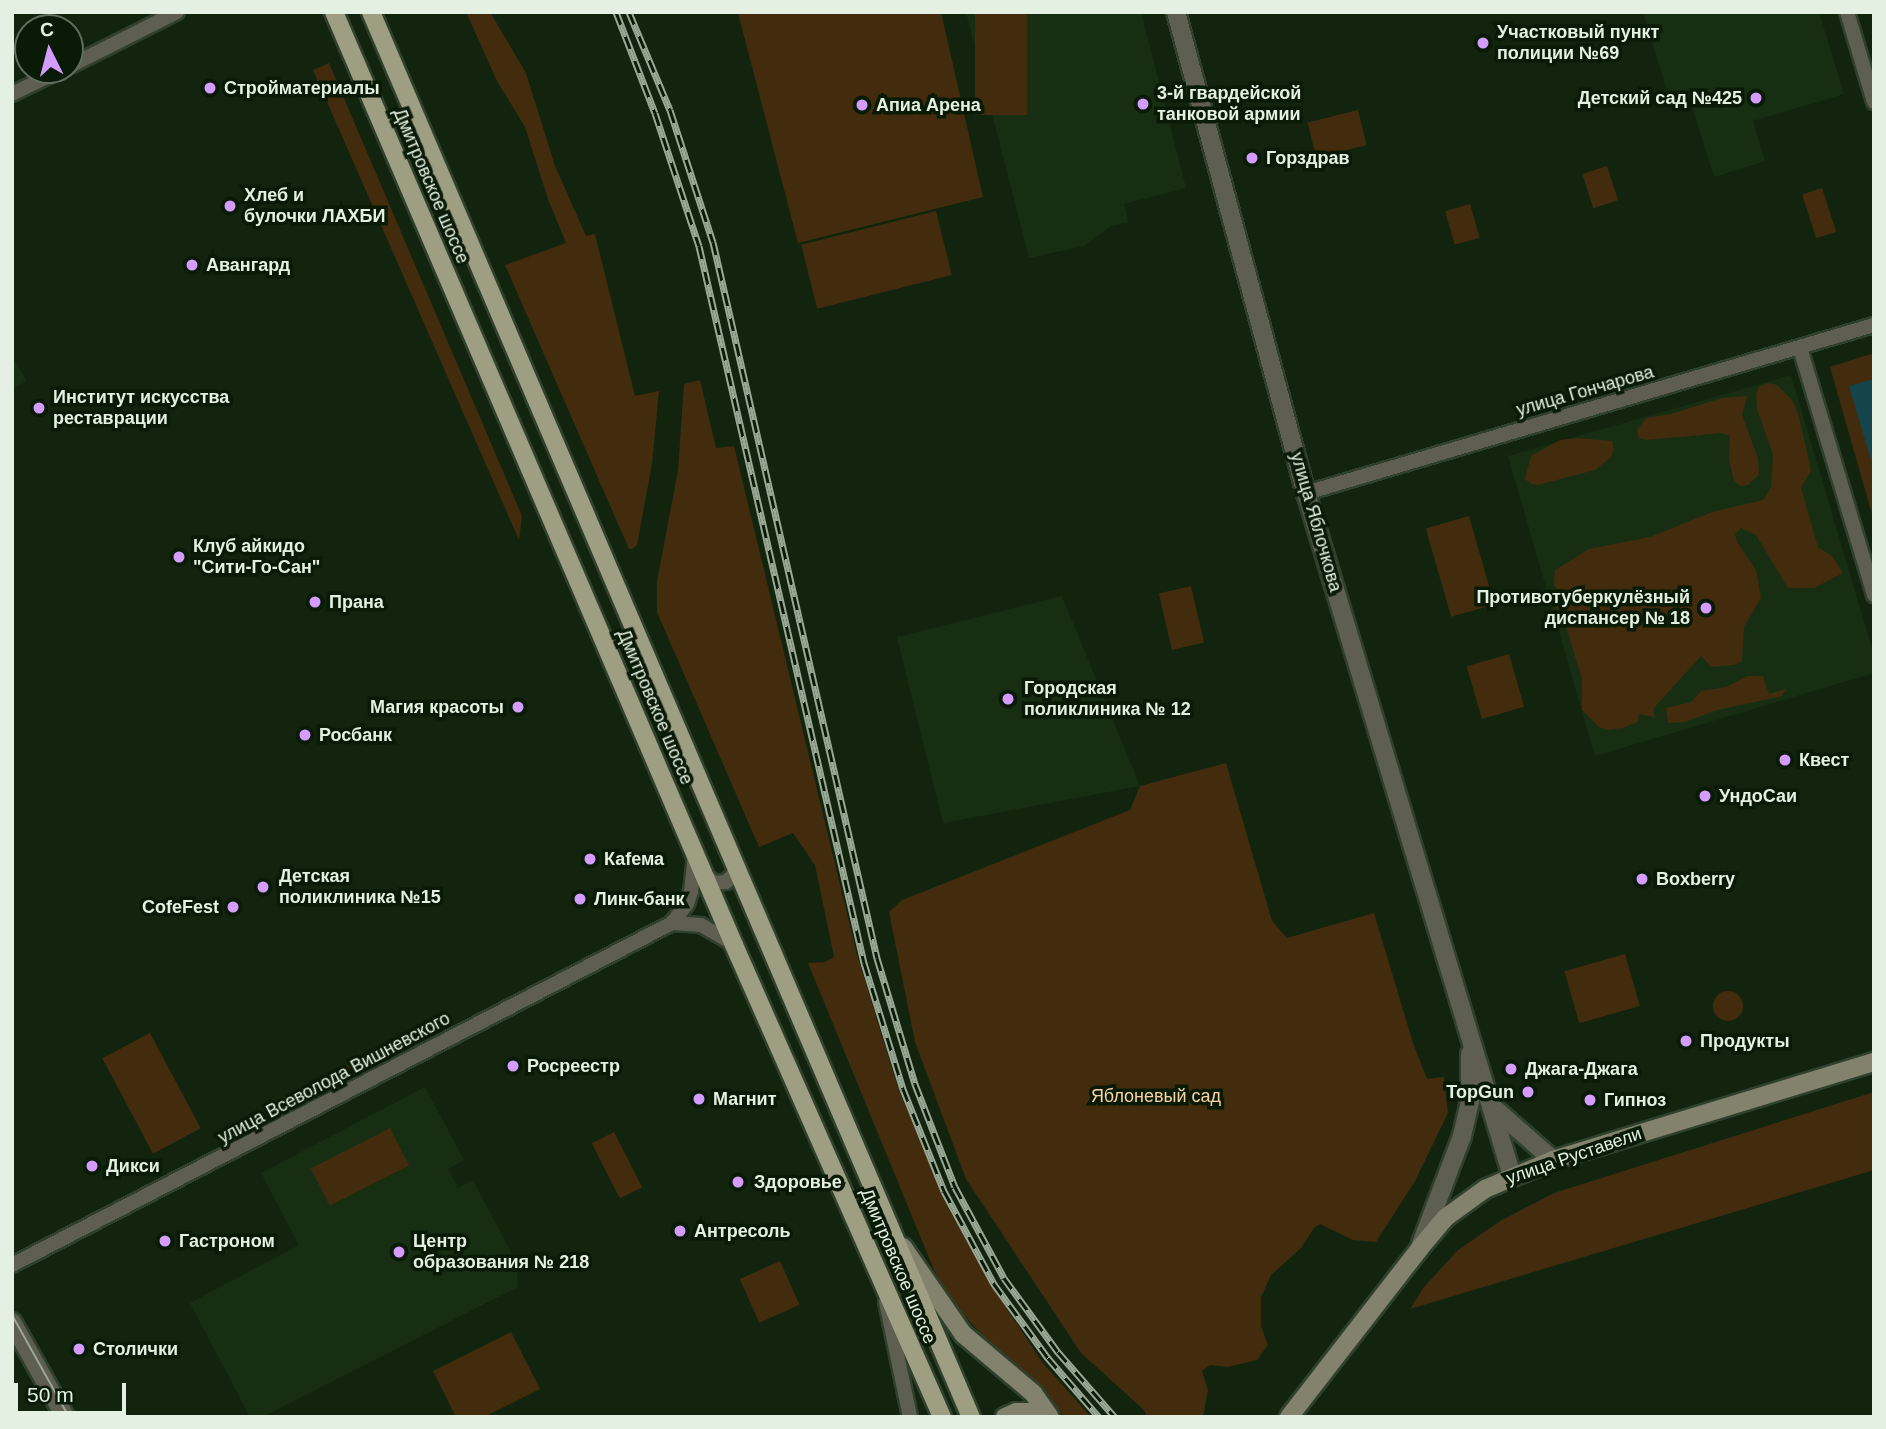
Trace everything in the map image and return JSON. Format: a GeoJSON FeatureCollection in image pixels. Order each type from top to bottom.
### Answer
{"type":"FeatureCollection","features":[{"type":"Feature","properties":{"kind":"main road","name":"Дмитровское шоссе"},"geometry":{"type":"LineString","coordinates":[[334,12],[734,945],[942,1417]]}},
{"type":"Feature","properties":{"kind":"main road","name":"Дмитровское шоссе"},"geometry":{"type":"LineString","coordinates":[[371,12],[896,1236],[971,1417]]}},
{"type":"Feature","properties":{"kind":"main road","name":"улица Руставели"},"geometry":{"type":"LineString","coordinates":[[1289,1417],[1420,1248],[1445,1218],[1464,1203],[1512,1176],[1553,1160],[1874,1062]]}},
{"type":"Feature","properties":{"kind":"main road"},"geometry":{"type":"LineString","coordinates":[[896,1236],[963,1334],[1034,1393],[1051,1417]]}},
{"type":"Feature","properties":{"kind":"main road"},"geometry":{"type":"LineString","coordinates":[[1005,1417],[1016,1412],[1030,1412],[1040,1417]]}},
{"type":"Feature","properties":{"kind":"street"},"geometry":{"type":"LineString","coordinates":[[84,59],[177,12]]}},
{"type":"Feature","properties":{"kind":"street","name":"улица Яблочкова"},"geometry":{"type":"LineString","coordinates":[[1176,12],[1306,493],[1468,1029]]}},
{"type":"Feature","properties":{"kind":"street"},"geometry":{"type":"LineString","coordinates":[[1847,12],[1874,102]]}},
{"type":"Feature","properties":{"kind":"street"},"geometry":{"type":"LineString","coordinates":[[12,94],[32,84]]}},
{"type":"Feature","properties":{"kind":"street","name":"улица Гончарова"},"geometry":{"type":"LineString","coordinates":[[1306,493],[1874,325]]}},
{"type":"Feature","properties":{"kind":"street"},"geometry":{"type":"LineString","coordinates":[[1800,348],[1874,595]]}},
{"type":"Feature","properties":{"kind":"street"},"geometry":{"type":"LineString","coordinates":[[672,923],[687,904],[691,892],[695,854]]}},
{"type":"Feature","properties":{"kind":"street"},"geometry":{"type":"LineString","coordinates":[[704,873],[714,883],[726,882],[734,874],[734,860]]}},
{"type":"Feature","properties":{"kind":"street"},"geometry":{"type":"LineString","coordinates":[[672,923],[701,925],[719,933],[734,945]]}},
{"type":"Feature","properties":{"kind":"street","name":"улица Всеволода Вишневского"},"geometry":{"type":"LineString","coordinates":[[12,1265],[672,923]]}},
{"type":"Feature","properties":{"kind":"street"},"geometry":{"type":"LineString","coordinates":[[1468,1029],[1512,1176]]}},
{"type":"Feature","properties":{"kind":"street"},"geometry":{"type":"LineString","coordinates":[[1420,1248],[1462,1136],[1471,1076],[1468,1029]]}},
{"type":"Feature","properties":{"kind":"street"},"geometry":{"type":"LineString","coordinates":[[1493,1106],[1553,1160]]}},
{"type":"Feature","properties":{"kind":"street"},"geometry":{"type":"LineString","coordinates":[[883,1284],[909,1417]]}},
{"type":"Feature","properties":{"kind":"street"},"geometry":{"type":"LineString","coordinates":[[12,1322],[65,1417]]}},
{"type":"Feature","properties":{"kind":"shaded area"},"geometry":{"type":"Polygon","coordinates":[[[966,12],[1141,12],[1186,188],[1124,204],[1128,222],[1111,226],[1084,246],[1029,258],[966,12]]]}},
{"type":"Feature","properties":{"kind":"shaded area","name":"Детский сад №425"},"geometry":{"type":"Polygon","coordinates":[[[1643,12],[1819,12],[1844,94],[1753,121],[1765,161],[1714,177],[1691,103],[1667,90],[1643,12]]]}},
{"type":"Feature","properties":{"kind":"shaded area"},"geometry":{"type":"Polygon","coordinates":[[[12,356],[27,381],[12,389],[12,356]]]}},
{"type":"Feature","properties":{"kind":"shaded area","name":"Противотуберкулёзный диспансер № 18"},"geometry":{"type":"Polygon","coordinates":[[[1791,375],[1874,655],[1874,673],[1595,756],[1508,456],[1791,375]]]}},
{"type":"Feature","properties":{"kind":"shaded area","name":"Городская поликлиника № 12"},"geometry":{"type":"Polygon","coordinates":[[[1062,596],[1140,786],[943,823],[897,637],[1062,596]]]}},
{"type":"Feature","properties":{"kind":"shaded area","name":"Центр образования № 218"},"geometry":{"type":"Polygon","coordinates":[[[425,1087],[464,1160],[448,1169],[458,1188],[473,1180],[516,1262],[518,1287],[262,1417],[250,1417],[190,1303],[299,1245],[261,1173],[425,1087]]]}},
{"type":"Feature","properties":{"kind":"green space"},"geometry":{"type":"Polygon","coordinates":[[[466,12],[490,12],[526,73],[555,166],[586,236],[595,234],[635,396],[659,391],[652,464],[637,545],[633,549],[629,549],[505,265],[566,243],[548,199],[525,127],[497,81],[466,12]]]}},
{"type":"Feature","properties":{"kind":"green space","name":"Апиа Арена"},"geometry":{"type":"Polygon","coordinates":[[[941,12],[983,197],[798,243],[738,13],[941,12]]]}},
{"type":"Feature","properties":{"kind":"green space"},"geometry":{"type":"Polygon","coordinates":[[[975,12],[1027,12],[1027,115],[975,115],[975,12]]]}},
{"type":"Feature","properties":{"kind":"green space"},"geometry":{"type":"Polygon","coordinates":[[[329,63],[522,516],[519,540],[313,70],[329,63]]]}},
{"type":"Feature","properties":{"kind":"green space"},"geometry":{"type":"Polygon","coordinates":[[[1358,110],[1367,145],[1316,158],[1308,123],[1358,110]]]}},
{"type":"Feature","properties":{"kind":"green space"},"geometry":{"type":"Polygon","coordinates":[[[1607,166],[1618,200],[1593,208],[1582,174],[1607,166]]]}},
{"type":"Feature","properties":{"kind":"green space"},"geometry":{"type":"Polygon","coordinates":[[[1822,188],[1836,232],[1816,238],[1802,194],[1822,188]]]}},
{"type":"Feature","properties":{"kind":"green space"},"geometry":{"type":"Polygon","coordinates":[[[1470,204],[1480,238],[1455,245],[1445,211],[1470,204]]]}},
{"type":"Feature","properties":{"kind":"green space"},"geometry":{"type":"Polygon","coordinates":[[[936,211],[952,275],[817,309],[801,245],[936,211]]]}},
{"type":"Feature","properties":{"kind":"green space"},"geometry":{"type":"Polygon","coordinates":[[[1874,353],[1874,521],[1830,367],[1874,353]]]}},
{"type":"Feature","properties":{"kind":"green space"},"geometry":{"type":"Polygon","coordinates":[[[700,380],[716,448],[734,446],[857,955],[898,1088],[942,1192],[990,1283],[1042,1362],[1091,1417],[1064,1417],[1032,1380],[983,1336],[951,1301],[934,1270],[808,963],[825,962],[834,957],[815,865],[793,833],[759,847],[657,612],[657,581],[678,471],[684,384],[700,380]]]}},
{"type":"Feature","properties":{"kind":"green space"},"geometry":{"type":"Polygon","coordinates":[[[1768,383],[1777,385],[1793,401],[1811,470],[1801,488],[1818,547],[1832,556],[1843,573],[1814,588],[1788,588],[1756,535],[1741,528],[1735,534],[1737,542],[1756,570],[1761,598],[1744,627],[1742,661],[1734,665],[1711,667],[1701,656],[1653,709],[1655,717],[1639,714],[1638,722],[1622,728],[1606,730],[1599,727],[1582,710],[1582,679],[1565,623],[1555,606],[1558,591],[1554,585],[1555,570],[1589,549],[1650,537],[1712,512],[1763,500],[1771,487],[1773,455],[1757,409],[1756,393],[1760,386],[1768,383]]]}},
{"type":"Feature","properties":{"kind":"green space"},"geometry":{"type":"Polygon","coordinates":[[[1747,396],[1742,415],[1758,458],[1759,474],[1748,485],[1740,486],[1734,481],[1729,459],[1730,436],[1722,433],[1646,440],[1639,438],[1637,430],[1646,418],[1671,414],[1722,398],[1747,396]]]}},
{"type":"Feature","properties":{"kind":"green space"},"geometry":{"type":"Polygon","coordinates":[[[1577,438],[1612,441],[1614,449],[1611,457],[1595,470],[1538,485],[1525,479],[1531,456],[1560,440],[1577,438]]]}},
{"type":"Feature","properties":{"kind":"green space"},"geometry":{"type":"Polygon","coordinates":[[[1469,516],[1494,604],[1451,617],[1426,528],[1469,516]]]}},
{"type":"Feature","properties":{"kind":"green space"},"geometry":{"type":"Polygon","coordinates":[[[1191,586],[1204,643],[1172,650],[1159,593],[1191,586]]]}},
{"type":"Feature","properties":{"kind":"green space"},"geometry":{"type":"Polygon","coordinates":[[[1509,654],[1524,707],[1482,719],[1467,666],[1509,654]]]}},
{"type":"Feature","properties":{"kind":"green space"},"geometry":{"type":"Polygon","coordinates":[[[1747,676],[1763,676],[1769,694],[1786,689],[1782,696],[1717,710],[1685,722],[1668,723],[1666,708],[1691,702],[1701,691],[1726,687],[1747,676]]]}},
{"type":"Feature","properties":{"kind":"green space","name":"Яблоневый сад"},"geometry":{"type":"Polygon","coordinates":[[[1226,763],[1272,921],[1287,938],[1374,913],[1413,1043],[1427,1079],[1444,1077],[1448,1113],[1415,1181],[1376,1242],[1353,1240],[1320,1224],[1314,1228],[1301,1248],[1271,1275],[1261,1297],[1261,1326],[1268,1345],[1257,1360],[1228,1367],[1210,1365],[1202,1371],[1208,1390],[1203,1417],[1147,1417],[1144,1410],[1081,1353],[966,1179],[915,1042],[889,912],[902,900],[1130,810],[1140,786],[1226,763]]]}},
{"type":"Feature","properties":{"kind":"green space"},"geometry":{"type":"Polygon","coordinates":[[[1625,954],[1640,1006],[1579,1023],[1564,971],[1625,954]]]}},
{"type":"Feature","properties":{"kind":"green space"},"geometry":{"type":"Polygon","coordinates":[[[1728,991],[1739,995],[1743,1006],[1739,1017],[1728,1021],[1717,1017],[1713,1006],[1717,995],[1728,991]]]}},
{"type":"Feature","properties":{"kind":"green space"},"geometry":{"type":"Polygon","coordinates":[[[150,1033],[201,1128],[153,1154],[102,1058],[150,1033]]]}},
{"type":"Feature","properties":{"kind":"green space"},"geometry":{"type":"Polygon","coordinates":[[[356,1061],[358,1064],[352,1070],[273,1112],[267,1111],[268,1104],[356,1061]]]}},
{"type":"Feature","properties":{"kind":"green space"},"geometry":{"type":"Polygon","coordinates":[[[1874,1092],[1874,1170],[1410,1309],[1424,1287],[1458,1250],[1502,1220],[1554,1193],[1874,1092]]]}},
{"type":"Feature","properties":{"kind":"green space"},"geometry":{"type":"Polygon","coordinates":[[[390,1128],[409,1165],[330,1206],[311,1168],[390,1128]]]}},
{"type":"Feature","properties":{"kind":"green space"},"geometry":{"type":"Polygon","coordinates":[[[614,1132],[642,1187],[620,1199],[592,1143],[614,1132]]]}},
{"type":"Feature","properties":{"kind":"green space"},"geometry":{"type":"Polygon","coordinates":[[[780,1261],[800,1305],[759,1323],[740,1279],[780,1261]]]}},
{"type":"Feature","properties":{"kind":"green space"},"geometry":{"type":"Polygon","coordinates":[[[511,1332],[540,1389],[484,1417],[456,1417],[433,1371],[511,1332]]]}},
{"type":"Feature","properties":{"kind":"water"},"geometry":{"type":"Polygon","coordinates":[[[1874,379],[1874,470],[1849,386],[1874,379]]]}},
{"type":"Feature","properties":{"kind":"tram line"},"geometry":{"type":"LineString","coordinates":[[12,1315],[69,1417]]}},
{"type":"Feature","properties":{"kind":"railway"},"geometry":{"type":"LineString","coordinates":[[616,12],[655,113],[699,246],[864,963],[903,1089],[944,1191],[994,1284],[1048,1358],[1099,1417]]}},
{"type":"Feature","properties":{"kind":"railway"},"geometry":{"type":"LineString","coordinates":[[629,12],[670,110],[713,242],[877,958],[915,1084],[955,1187],[1004,1278],[1058,1352],[1115,1417]]}},
{"type":"Feature","properties":{"kind":"place","name":"Участковый пункт полиции №69"},"geometry":{"type":"Point","coordinates":[1483,43]}},
{"type":"Feature","properties":{"kind":"place","name":"Стройматериалы"},"geometry":{"type":"Point","coordinates":[210,88]}},
{"type":"Feature","properties":{"kind":"place","name":"Детский сад №425"},"geometry":{"type":"Point","coordinates":[1756,98]}},
{"type":"Feature","properties":{"kind":"place","name":"3-й гвардейской танковой армии"},"geometry":{"type":"Point","coordinates":[1143,104]}},
{"type":"Feature","properties":{"kind":"place","name":"Апиа Арена"},"geometry":{"type":"Point","coordinates":[862,105]}},
{"type":"Feature","properties":{"kind":"place","name":"Горздрав"},"geometry":{"type":"Point","coordinates":[1252,158]}},
{"type":"Feature","properties":{"kind":"place","name":"Хлеб и булочки ЛАХБИ"},"geometry":{"type":"Point","coordinates":[230,206]}},
{"type":"Feature","properties":{"kind":"place","name":"Авангард"},"geometry":{"type":"Point","coordinates":[192,265]}},
{"type":"Feature","properties":{"kind":"place","name":"Институт искусства реставрации"},"geometry":{"type":"Point","coordinates":[39,408]}},
{"type":"Feature","properties":{"kind":"place","name":"Клуб айкидо \"Сити-Го-Сан\""},"geometry":{"type":"Point","coordinates":[179,557]}},
{"type":"Feature","properties":{"kind":"place","name":"Прана"},"geometry":{"type":"Point","coordinates":[315,602]}},
{"type":"Feature","properties":{"kind":"place","name":"Противотуберкулёзный диспансер № 18"},"geometry":{"type":"Point","coordinates":[1706,608]}},
{"type":"Feature","properties":{"kind":"place","name":"Городская поликлиника № 12"},"geometry":{"type":"Point","coordinates":[1008,699]}},
{"type":"Feature","properties":{"kind":"place","name":"Магия красоты"},"geometry":{"type":"Point","coordinates":[518,707]}},
{"type":"Feature","properties":{"kind":"place","name":"Росбанк"},"geometry":{"type":"Point","coordinates":[305,735]}},
{"type":"Feature","properties":{"kind":"place","name":"Квест"},"geometry":{"type":"Point","coordinates":[1785,760]}},
{"type":"Feature","properties":{"kind":"place","name":"УндоСаи"},"geometry":{"type":"Point","coordinates":[1705,796]}},
{"type":"Feature","properties":{"kind":"place","name":"Каfема"},"geometry":{"type":"Point","coordinates":[590,859]}},
{"type":"Feature","properties":{"kind":"place","name":"Boxberry"},"geometry":{"type":"Point","coordinates":[1642,879]}},
{"type":"Feature","properties":{"kind":"place","name":"Детская поликлиника №15"},"geometry":{"type":"Point","coordinates":[263,887]}},
{"type":"Feature","properties":{"kind":"place","name":"Линк-банк"},"geometry":{"type":"Point","coordinates":[580,899]}},
{"type":"Feature","properties":{"kind":"place","name":"CofeFest"},"geometry":{"type":"Point","coordinates":[233,907]}},
{"type":"Feature","properties":{"kind":"place","name":"Продукты"},"geometry":{"type":"Point","coordinates":[1686,1041]}},
{"type":"Feature","properties":{"kind":"place","name":"Росреестр"},"geometry":{"type":"Point","coordinates":[513,1066]}},
{"type":"Feature","properties":{"kind":"place","name":"Джага-Джага"},"geometry":{"type":"Point","coordinates":[1511,1069]}},
{"type":"Feature","properties":{"kind":"place","name":"TopGun"},"geometry":{"type":"Point","coordinates":[1528,1092]}},
{"type":"Feature","properties":{"kind":"place","name":"Магнит"},"geometry":{"type":"Point","coordinates":[699,1099]}},
{"type":"Feature","properties":{"kind":"place","name":"Гипноз"},"geometry":{"type":"Point","coordinates":[1590,1100]}},
{"type":"Feature","properties":{"kind":"place","name":"Дикси"},"geometry":{"type":"Point","coordinates":[92,1166]}},
{"type":"Feature","properties":{"kind":"place","name":"Здоровье"},"geometry":{"type":"Point","coordinates":[738,1182]}},
{"type":"Feature","properties":{"kind":"place","name":"Антресоль"},"geometry":{"type":"Point","coordinates":[680,1231]}},
{"type":"Feature","properties":{"kind":"place","name":"Гастроном"},"geometry":{"type":"Point","coordinates":[165,1241]}},
{"type":"Feature","properties":{"kind":"place","name":"Центр образования № 218"},"geometry":{"type":"Point","coordinates":[399,1252]}},
{"type":"Feature","properties":{"kind":"place","name":"Столички"},"geometry":{"type":"Point","coordinates":[79,1349]}}]}
